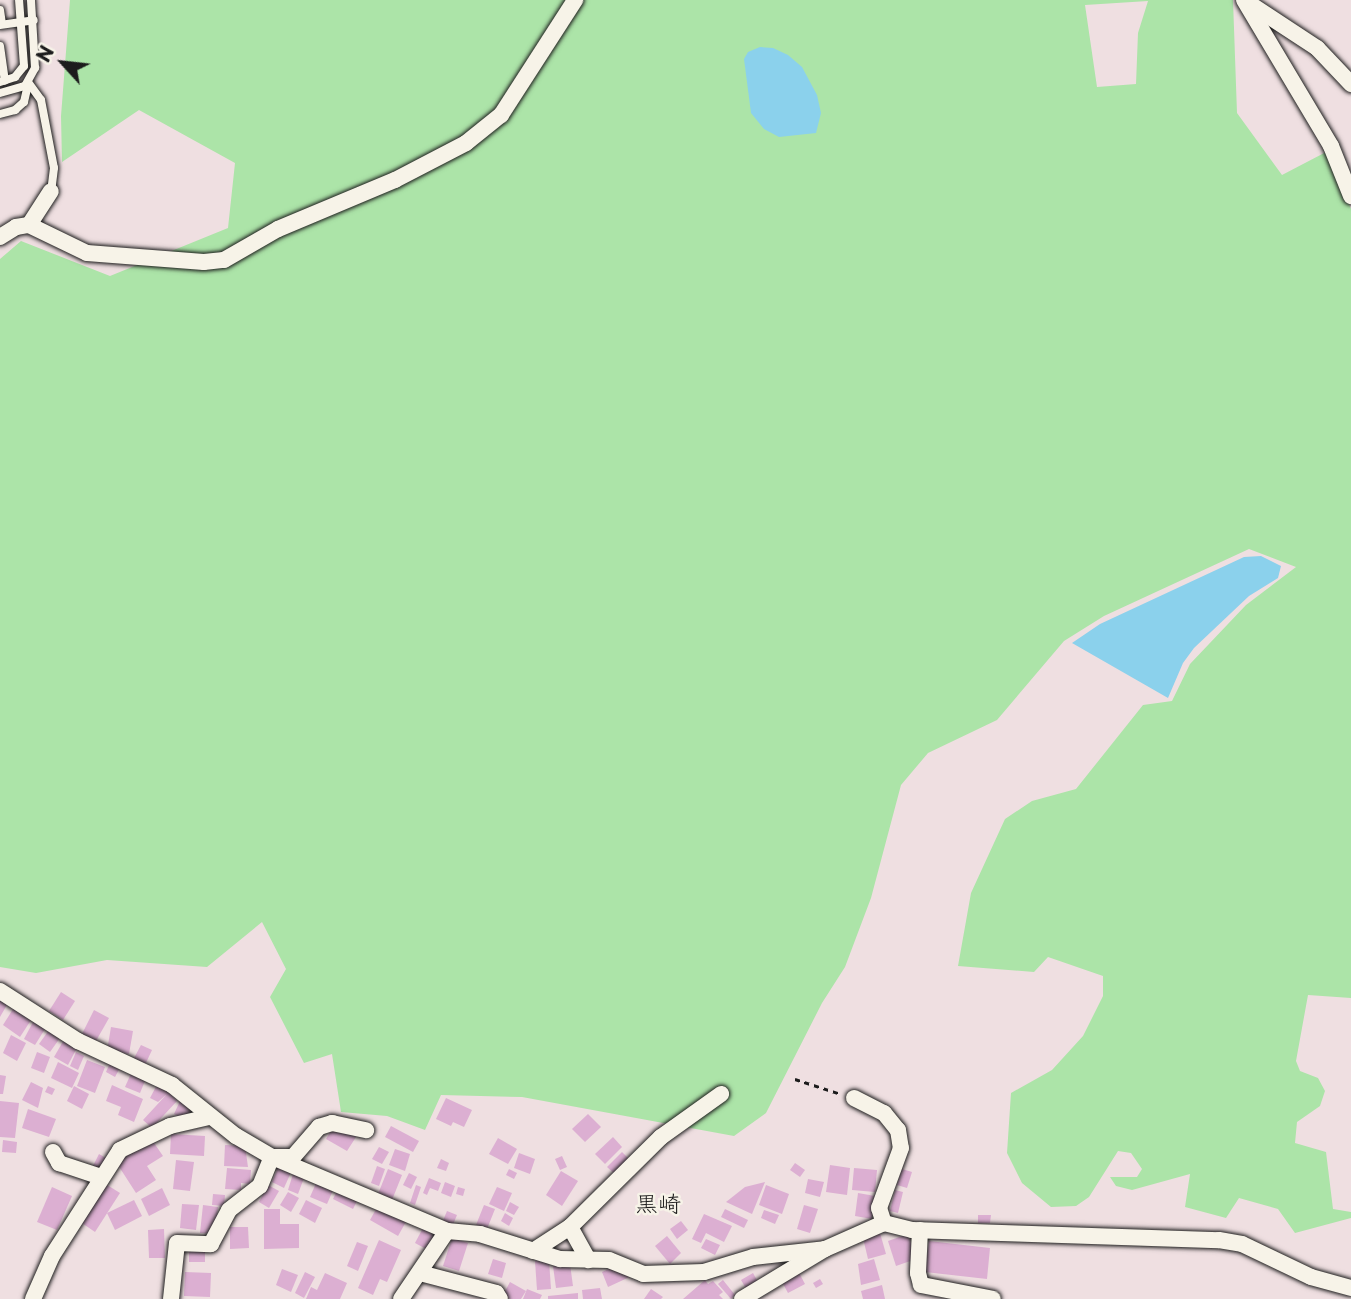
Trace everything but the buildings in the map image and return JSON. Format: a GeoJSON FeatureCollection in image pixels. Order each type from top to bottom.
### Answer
{"type":"FeatureCollection","features":[{"type":"Feature","properties":{"kind":"street"},"geometry":{"type":"LineString","coordinates":[[0,237],[16,228],[29,225],[87,253],[204,262],[224,260],[278,229],[394,180],[466,143],[502,115],[575,0]]}},
{"type":"Feature","properties":{"kind":"street"},"geometry":{"type":"LineString","coordinates":[[1245,1],[1317,48],[1348,77]]}},
{"type":"Feature","properties":{"kind":"street"},"geometry":{"type":"LineString","coordinates":[[1245,1],[1331,146],[1351,196]]}},
{"type":"Feature","properties":{"kind":"street"},"geometry":{"type":"LineString","coordinates":[[29,225],[51,191]]}},
{"type":"Feature","properties":{"kind":"street"},"geometry":{"type":"LineString","coordinates":[[0,991],[78,1041],[162,1079],[209,1117],[272,1157],[447,1231],[480,1234],[560,1259],[609,1260],[643,1274],[704,1272],[753,1257],[825,1249]]}},
{"type":"Feature","properties":{"kind":"street"},"geometry":{"type":"LineString","coordinates":[[533,1251],[570,1227],[661,1137],[721,1094]]}},
{"type":"Feature","properties":{"kind":"street"},"geometry":{"type":"LineString","coordinates":[[854,1098],[884,1113],[898,1130],[901,1148],[879,1208],[884,1223]]}},
{"type":"Feature","properties":{"kind":"street"},"geometry":{"type":"LineString","coordinates":[[33,1299],[52,1256],[120,1150],[170,1126],[209,1117]]}},
{"type":"Feature","properties":{"kind":"street"},"geometry":{"type":"LineString","coordinates":[[272,1157],[293,1157],[319,1127],[332,1122],[366,1130]]}},
{"type":"Feature","properties":{"kind":"street"},"geometry":{"type":"LineString","coordinates":[[53,1152],[59,1163],[101,1177]]}},
{"type":"Feature","properties":{"kind":"street"},"geometry":{"type":"LineString","coordinates":[[171,1299],[177,1243],[211,1244],[229,1210],[260,1186],[272,1157]]}},
{"type":"Feature","properties":{"kind":"street"},"geometry":{"type":"LineString","coordinates":[[742,1299],[825,1249],[884,1223],[920,1230],[1219,1240],[1242,1244],[1311,1277],[1351,1288]]}},
{"type":"Feature","properties":{"kind":"street"},"geometry":{"type":"LineString","coordinates":[[570,1227],[588,1260]]}},
{"type":"Feature","properties":{"kind":"street"},"geometry":{"type":"LineString","coordinates":[[920,1230],[918,1273],[921,1285],[993,1299]]}},
{"type":"Feature","properties":{"kind":"street"},"geometry":{"type":"LineString","coordinates":[[401,1299],[447,1231]]}},
{"type":"Feature","properties":{"kind":"street"},"geometry":{"type":"LineString","coordinates":[[420,1273],[496,1293],[500,1299]]}},
{"type":"Feature","properties":{"kind":"lane"},"geometry":{"type":"LineString","coordinates":[[0,46],[2,81],[15,77],[24,66],[19,0]]}},
{"type":"Feature","properties":{"kind":"lane"},"geometry":{"type":"LineString","coordinates":[[0,114],[15,110],[24,102],[28,82],[36,68],[31,0]]}},
{"type":"Feature","properties":{"kind":"lane"},"geometry":{"type":"LineString","coordinates":[[0,10],[1,25],[34,20]]}},
{"type":"Feature","properties":{"kind":"lane"},"geometry":{"type":"LineString","coordinates":[[0,93],[17,90],[28,82]]}},
{"type":"Feature","properties":{"kind":"lane"},"geometry":{"type":"LineString","coordinates":[[28,82],[41,100],[54,168],[51,191]]}},
{"type":"Feature","properties":{"kind":"path"},"geometry":{"type":"LineString","coordinates":[[795,1079],[854,1098]]}},
{"type":"Feature","properties":{"kind":"green space"},"geometry":{"type":"Polygon","coordinates":[[[70,0],[1233,0],[1237,113],[1282,175],[1328,151],[1351,209],[1351,998],[1308,995],[1296,1061],[1300,1071],[1318,1078],[1325,1091],[1320,1106],[1297,1122],[1295,1143],[1326,1152],[1333,1209],[1351,1212],[1351,1218],[1295,1233],[1278,1209],[1239,1198],[1226,1218],[1185,1207],[1190,1174],[1132,1190],[1116,1186],[1110,1177],[1137,1177],[1142,1169],[1131,1153],[1118,1151],[1089,1197],[1076,1206],[1051,1207],[1022,1183],[1007,1153],[1011,1093],[1052,1070],[1083,1036],[1103,996],[1103,976],[1048,957],[1034,972],[958,966],[971,893],[1005,819],[1032,801],[1076,789],[1143,705],[1172,701],[1190,664],[1246,605],[1296,567],[1249,549],[1104,616],[1064,641],[997,720],[928,753],[901,785],[871,898],[845,967],[822,1003],[766,1113],[734,1136],[522,1097],[441,1095],[425,1130],[387,1116],[341,1112],[332,1054],[304,1063],[270,997],[286,969],[262,922],[207,967],[107,960],[36,973],[0,967],[0,259],[21,241],[110,276],[228,228],[235,163],[139,110],[62,162],[61,116],[70,0]],[[1148,1],[1085,5],[1097,87],[1136,84],[1138,33],[1148,1]]]}},
{"type":"Feature","properties":{"kind":"water"},"geometry":{"type":"Polygon","coordinates":[[[760,47],[773,48],[788,55],[802,67],[817,95],[821,113],[816,133],[779,137],[764,129],[751,113],[744,59],[748,52],[760,47]]]}},
{"type":"Feature","properties":{"kind":"water"},"geometry":{"type":"Polygon","coordinates":[[[1261,556],[1281,566],[1278,578],[1249,596],[1194,648],[1183,663],[1168,698],[1072,643],[1100,624],[1244,557],[1261,556]]]}},
{"type":"Feature","properties":{"kind":"district","name":"黒崎"},"geometry":{"type":"Point","coordinates":[658,1203]}}]}
